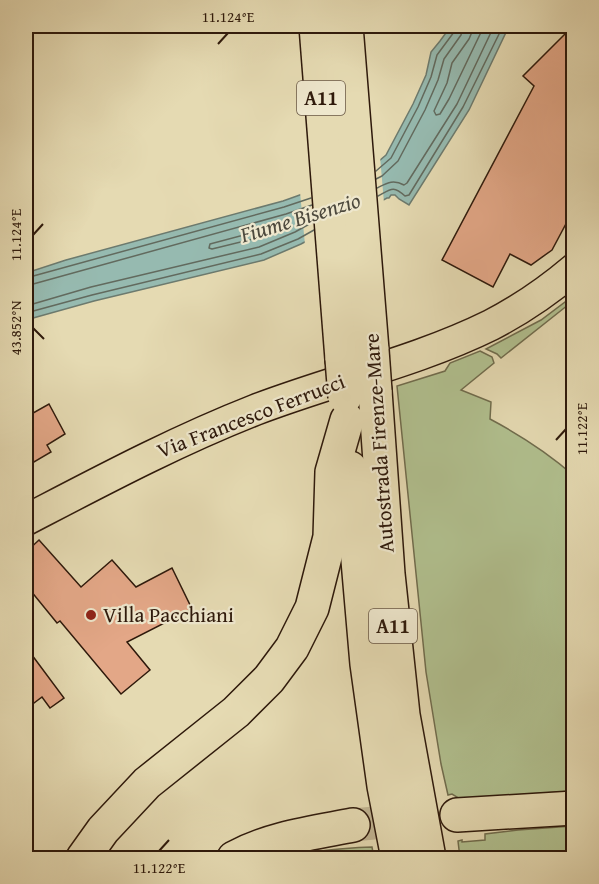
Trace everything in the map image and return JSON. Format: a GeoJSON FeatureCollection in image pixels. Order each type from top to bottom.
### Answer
{"type":"FeatureCollection","features":[{"type":"Feature","properties":{"kind":"highway","name":"Autostrada Firenze-Mare"},"geometry":{"type":"LineString","coordinates":[[316,26],[332,246],[357,354]]}},
{"type":"Feature","properties":{"kind":"highway","name":"Autostrada Firenze-Mare"},"geometry":{"type":"LineString","coordinates":[[346,26],[363,230],[356,403],[367,664],[384,786],[398,858]]}},
{"type":"Feature","properties":{"kind":"highway","name":"Autostrada Firenze-Mare"},"geometry":{"type":"LineString","coordinates":[[356,403],[388,574],[403,716],[429,858]]}},
{"type":"Feature","properties":{"kind":"highway"},"geometry":{"type":"LineString","coordinates":[[83,858],[103,830],[147,783],[236,712],[269,680],[292,648],[312,608],[330,537],[332,472],[356,403]]}},
{"type":"Feature","properties":{"kind":"highway"},"geometry":{"type":"LineString","coordinates":[[457,815],[573,808]]}},
{"type":"Feature","properties":{"kind":"highway"},"geometry":{"type":"LineString","coordinates":[[234,858],[282,838],[353,825]]}},
{"type":"Feature","properties":{"kind":"main road","name":"Via Francesco Ferrucci"},"geometry":{"type":"LineString","coordinates":[[26,520],[152,455],[236,418],[413,356],[491,325],[532,301],[573,269]]}},
{"type":"Feature","properties":{"kind":"green space"},"geometry":{"type":"Polygon","coordinates":[[[573,296],[573,301],[501,358],[486,349],[541,320],[573,296]]]}},
{"type":"Feature","properties":{"kind":"green space"},"geometry":{"type":"Polygon","coordinates":[[[480,351],[492,357],[494,363],[461,390],[491,402],[490,419],[554,459],[573,475],[573,791],[460,799],[452,794],[448,795],[441,764],[426,672],[397,386],[445,371],[450,363],[480,351]]]}},
{"type":"Feature","properties":{"kind":"green space"},"geometry":{"type":"Polygon","coordinates":[[[573,826],[573,858],[460,858],[458,841],[485,840],[485,834],[573,826]]]}},
{"type":"Feature","properties":{"kind":"green space"},"geometry":{"type":"Polygon","coordinates":[[[372,847],[374,858],[284,858],[328,850],[372,847]]]}},
{"type":"Feature","properties":{"kind":"water","name":"Fiume Bisenzio"},"geometry":{"type":"Polygon","coordinates":[[[451,26],[509,26],[469,110],[409,205],[395,195],[391,195],[301,244],[264,260],[94,301],[26,320],[26,273],[283,201],[350,177],[373,166],[386,155],[426,75],[431,52],[451,26]]]}},
{"type":"Feature","properties":{"kind":"pier"},"geometry":{"type":"Polygon","coordinates":[[[380,156],[384,203],[305,245],[300,192],[349,175],[380,156]]]}},
{"type":"Feature","properties":{"kind":"building"},"geometry":{"type":"Polygon","coordinates":[[[573,26],[573,223],[568,220],[552,250],[531,265],[510,254],[493,287],[442,260],[534,86],[523,76],[573,26]]]}},
{"type":"Feature","properties":{"kind":"building"},"geometry":{"type":"Polygon","coordinates":[[[49,404],[65,434],[47,445],[51,452],[34,462],[26,446],[26,417],[49,404]]]}},
{"type":"Feature","properties":{"kind":"building","name":"Villa Pacchiani"},"geometry":{"type":"Polygon","coordinates":[[[39,540],[81,587],[112,560],[136,587],[172,568],[192,609],[127,642],[150,670],[121,694],[60,621],[57,623],[26,585],[26,552],[39,540]]]}},
{"type":"Feature","properties":{"kind":"building"},"geometry":{"type":"Polygon","coordinates":[[[26,647],[64,698],[50,708],[42,697],[26,709],[26,647]]]}},
{"type":"Feature","properties":{"kind":"tunnel"},"geometry":{"type":"LineString","coordinates":[[353,825],[457,815]]}},
{"type":"Feature","properties":{"kind":"place","name":"Villa Pacchiani"},"geometry":{"type":"Point","coordinates":[91,615]}}]}
